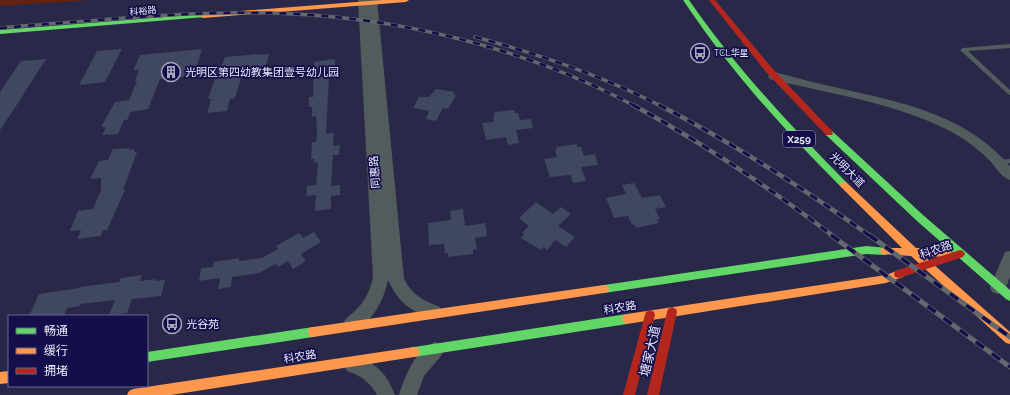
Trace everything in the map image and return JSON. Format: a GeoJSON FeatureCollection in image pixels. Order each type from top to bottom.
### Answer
{"type":"FeatureCollection","features":[{"type":"Feature","properties":{"kind":"main road","name":"科裕路"},"geometry":{"type":"LineString","coordinates":[[0,32],[406,0]]}},
{"type":"Feature","properties":{"kind":"main road"},"geometry":{"type":"LineString","coordinates":[[679,0],[694,14]]}},
{"type":"Feature","properties":{"kind":"main road","name":"光明大道"},"geometry":{"type":"LineString","coordinates":[[686,0],[694,14],[723,53],[765,103],[882,224],[1010,339]]}},
{"type":"Feature","properties":{"kind":"main road","name":"光明大道"},"geometry":{"type":"LineString","coordinates":[[712,0],[750,50],[848,152],[912,212],[1004,292]]}},
{"type":"Feature","properties":{"kind":"main road"},"geometry":{"type":"LineString","coordinates":[[716,0],[720,11]]}},
{"type":"Feature","properties":{"kind":"main road","name":"科农路"},"geometry":{"type":"LineString","coordinates":[[148,356],[866,250],[960,254]]}},
{"type":"Feature","properties":{"kind":"main road","name":"科农路"},"geometry":{"type":"LineString","coordinates":[[133,395],[886,279],[960,254]]}},
{"type":"Feature","properties":{"kind":"main road","name":"塘家大道"},"geometry":{"type":"LineString","coordinates":[[653,395],[672,312]]}},
{"type":"Feature","properties":{"kind":"main road","name":"塘家大道"},"geometry":{"type":"LineString","coordinates":[[629,395],[650,315]]}},
{"type":"Feature","properties":{"kind":"street","name":"同惠路"},"geometry":{"type":"LineString","coordinates":[[368,2],[396,279],[402,293],[413,302],[430,310],[445,312]]}},
{"type":"Feature","properties":{"kind":"street","name":"同惠路"},"geometry":{"type":"LineString","coordinates":[[342,328],[355,322],[366,311],[378,291],[381,278],[368,2]]}},
{"type":"Feature","properties":{"kind":"street"},"geometry":{"type":"LineString","coordinates":[[774,76],[917,110],[961,131],[991,153],[1005,161],[1010,175]]}},
{"type":"Feature","properties":{"kind":"street"},"geometry":{"type":"LineString","coordinates":[[1004,292],[1010,257]]}},
{"type":"Feature","properties":{"kind":"street"},"geometry":{"type":"LineString","coordinates":[[408,395],[423,362],[437,348]]}},
{"type":"Feature","properties":{"kind":"street"},"geometry":{"type":"LineString","coordinates":[[339,363],[365,368],[378,380],[386,395]]}},
{"type":"Feature","properties":{"kind":"lane"},"geometry":{"type":"LineString","coordinates":[[1010,46],[962,50],[1010,93]]}},
{"type":"Feature","properties":{"kind":"shaded area"},"geometry":{"type":"Polygon","coordinates":[[[0,0],[90,0],[0,6],[0,0]]]}},
{"type":"Feature","properties":{"kind":"building"},"geometry":{"type":"Polygon","coordinates":[[[122,49],[105,82],[79,85],[97,51],[122,49]]]}},
{"type":"Feature","properties":{"kind":"building","name":"光明区第四幼教集团壹号幼儿园"},"geometry":{"type":"Polygon","coordinates":[[[202,49],[194,76],[160,79],[148,109],[131,112],[127,120],[124,120],[118,134],[102,135],[106,127],[101,127],[115,102],[129,100],[137,81],[135,81],[139,70],[133,70],[140,55],[202,49]]]}},
{"type":"Feature","properties":{"kind":"building"},"geometry":{"type":"Polygon","coordinates":[[[258,54],[257,55],[269,54],[266,65],[244,68],[235,98],[230,99],[227,111],[207,113],[211,99],[208,99],[219,66],[222,65],[225,57],[258,54]]]}},
{"type":"Feature","properties":{"kind":"building"},"geometry":{"type":"Polygon","coordinates":[[[46,59],[0,130],[0,92],[21,61],[46,59]]]}},
{"type":"Feature","properties":{"kind":"building"},"geometry":{"type":"Polygon","coordinates":[[[335,60],[335,75],[329,76],[326,134],[334,133],[333,146],[340,145],[339,155],[333,155],[331,186],[340,185],[340,195],[331,196],[331,209],[315,211],[316,195],[306,196],[307,186],[316,185],[318,162],[314,163],[314,159],[311,159],[312,142],[316,142],[317,135],[316,116],[312,117],[312,107],[309,107],[309,97],[313,97],[314,62],[335,60]]]}},
{"type":"Feature","properties":{"kind":"building"},"geometry":{"type":"Polygon","coordinates":[[[436,89],[455,92],[453,94],[456,95],[448,109],[443,108],[436,121],[426,119],[429,111],[413,108],[419,97],[429,97],[436,89]]]}},
{"type":"Feature","properties":{"kind":"building"},"geometry":{"type":"Polygon","coordinates":[[[514,110],[515,113],[518,113],[520,120],[531,119],[533,128],[516,130],[519,143],[508,145],[506,137],[486,140],[482,123],[494,122],[494,112],[514,110]]]}},
{"type":"Feature","properties":{"kind":"building"},"geometry":{"type":"Polygon","coordinates":[[[577,144],[577,147],[581,147],[584,156],[595,154],[598,165],[581,167],[586,181],[573,183],[571,175],[550,177],[544,159],[557,157],[555,150],[557,150],[556,147],[577,144]]]}},
{"type":"Feature","properties":{"kind":"building"},"geometry":{"type":"Polygon","coordinates":[[[130,148],[129,150],[135,149],[134,152],[137,152],[123,190],[125,190],[107,230],[103,230],[101,236],[77,239],[81,230],[70,231],[78,211],[93,209],[101,190],[101,178],[90,179],[99,161],[108,160],[113,149],[130,148]]]}},
{"type":"Feature","properties":{"kind":"building"},"geometry":{"type":"Polygon","coordinates":[[[634,183],[642,198],[660,195],[666,207],[655,209],[660,219],[657,220],[659,223],[636,228],[634,224],[632,225],[628,216],[614,218],[606,198],[626,194],[622,185],[634,183]]]}},
{"type":"Feature","properties":{"kind":"building"},"geometry":{"type":"Polygon","coordinates":[[[536,202],[553,214],[561,207],[571,214],[558,226],[575,237],[566,247],[555,240],[547,250],[544,247],[541,250],[521,238],[524,234],[522,233],[529,226],[519,218],[536,202]]]}},
{"type":"Feature","properties":{"kind":"building"},"geometry":{"type":"Polygon","coordinates":[[[463,209],[465,226],[485,223],[487,236],[475,238],[477,249],[473,250],[473,254],[448,257],[448,253],[445,253],[444,244],[429,245],[428,223],[451,220],[450,211],[463,209]]]}},
{"type":"Feature","properties":{"kind":"building"},"geometry":{"type":"Polygon","coordinates":[[[314,232],[321,242],[301,254],[306,261],[293,269],[288,261],[278,267],[276,264],[259,273],[232,277],[231,287],[218,289],[220,278],[199,281],[201,268],[213,267],[214,262],[239,258],[239,261],[262,258],[278,249],[276,246],[299,233],[303,238],[314,232]]]}},
{"type":"Feature","properties":{"kind":"building"},"geometry":{"type":"Polygon","coordinates":[[[142,275],[140,281],[156,279],[155,281],[165,280],[161,296],[132,299],[127,313],[109,315],[115,300],[81,304],[80,306],[67,308],[64,315],[29,315],[39,294],[119,282],[121,278],[142,275]]]}},
{"type":"Feature","properties":{"kind":"railway"},"geometry":{"type":"LineString","coordinates":[[0,28],[135,17],[237,13],[318,15],[365,20],[458,38],[504,51],[593,85],[633,105]]}},
{"type":"Feature","properties":{"kind":"railway"},"geometry":{"type":"LineString","coordinates":[[475,37],[546,58],[593,75],[659,105]]}},
{"type":"Feature","properties":{"kind":"railway"},"geometry":{"type":"LineString","coordinates":[[633,105],[711,150],[833,236]]}},
{"type":"Feature","properties":{"kind":"railway"},"geometry":{"type":"LineString","coordinates":[[659,105],[741,150],[870,236]]}},
{"type":"Feature","properties":{"kind":"railway"},"geometry":{"type":"LineString","coordinates":[[831,235],[1010,367]]}},
{"type":"Feature","properties":{"kind":"railway"},"geometry":{"type":"LineString","coordinates":[[869,235],[1010,337]]}},
{"type":"Feature","properties":{"kind":"traffic: fast"},"geometry":{"type":"LineString","coordinates":[[686,0],[721,50],[740,74],[801,142],[844,185]]}},
{"type":"Feature","properties":{"kind":"traffic: fast"},"geometry":{"type":"LineString","coordinates":[[0,32],[203,16]]}},
{"type":"Feature","properties":{"kind":"traffic: fast"},"geometry":{"type":"LineString","coordinates":[[829,133],[920,218],[1010,296]]}},
{"type":"Feature","properties":{"kind":"traffic: fast"},"geometry":{"type":"LineString","coordinates":[[604,289],[866,250],[885,251]]}},
{"type":"Feature","properties":{"kind":"traffic: fast"},"geometry":{"type":"LineString","coordinates":[[414,352],[627,319]]}},
{"type":"Feature","properties":{"kind":"traffic: fast"},"geometry":{"type":"LineString","coordinates":[[148,357],[313,332]]}},
{"type":"Feature","properties":{"kind":"traffic: slow"},"geometry":{"type":"LineString","coordinates":[[203,16],[406,0]]}},
{"type":"Feature","properties":{"kind":"traffic: slow"},"geometry":{"type":"LineString","coordinates":[[844,185],[929,267],[1010,339]]}},
{"type":"Feature","properties":{"kind":"traffic: slow"},"geometry":{"type":"LineString","coordinates":[[885,251],[947,253]]}},
{"type":"Feature","properties":{"kind":"traffic: slow"},"geometry":{"type":"LineString","coordinates":[[627,319],[886,279],[899,274]]}},
{"type":"Feature","properties":{"kind":"traffic: slow"},"geometry":{"type":"LineString","coordinates":[[313,332],[604,289]]}},
{"type":"Feature","properties":{"kind":"traffic: slow"},"geometry":{"type":"LineString","coordinates":[[133,395],[414,352]]}},
{"type":"Feature","properties":{"kind":"traffic: slow"},"geometry":{"type":"LineString","coordinates":[[0,378],[8,377]]}},
{"type":"Feature","properties":{"kind":"traffic: jam"},"geometry":{"type":"LineString","coordinates":[[712,0],[769,70],[829,133]]}},
{"type":"Feature","properties":{"kind":"traffic: jam"},"geometry":{"type":"LineString","coordinates":[[899,274],[960,254]]}},
{"type":"Feature","properties":{"kind":"traffic: jam"},"geometry":{"type":"LineString","coordinates":[[653,395],[672,312]]}},
{"type":"Feature","properties":{"kind":"traffic: jam"},"geometry":{"type":"LineString","coordinates":[[629,395],[650,315]]}},
{"type":"Feature","properties":{"kind":"place","name":"TCL华星"},"geometry":{"type":"Point","coordinates":[700,53]}},
{"type":"Feature","properties":{"kind":"place","name":"光明区第四幼教集团壹号幼儿园"},"geometry":{"type":"Point","coordinates":[171,72]}},
{"type":"Feature","properties":{"kind":"place","name":"光谷苑"},"geometry":{"type":"Point","coordinates":[172,324]}}]}
